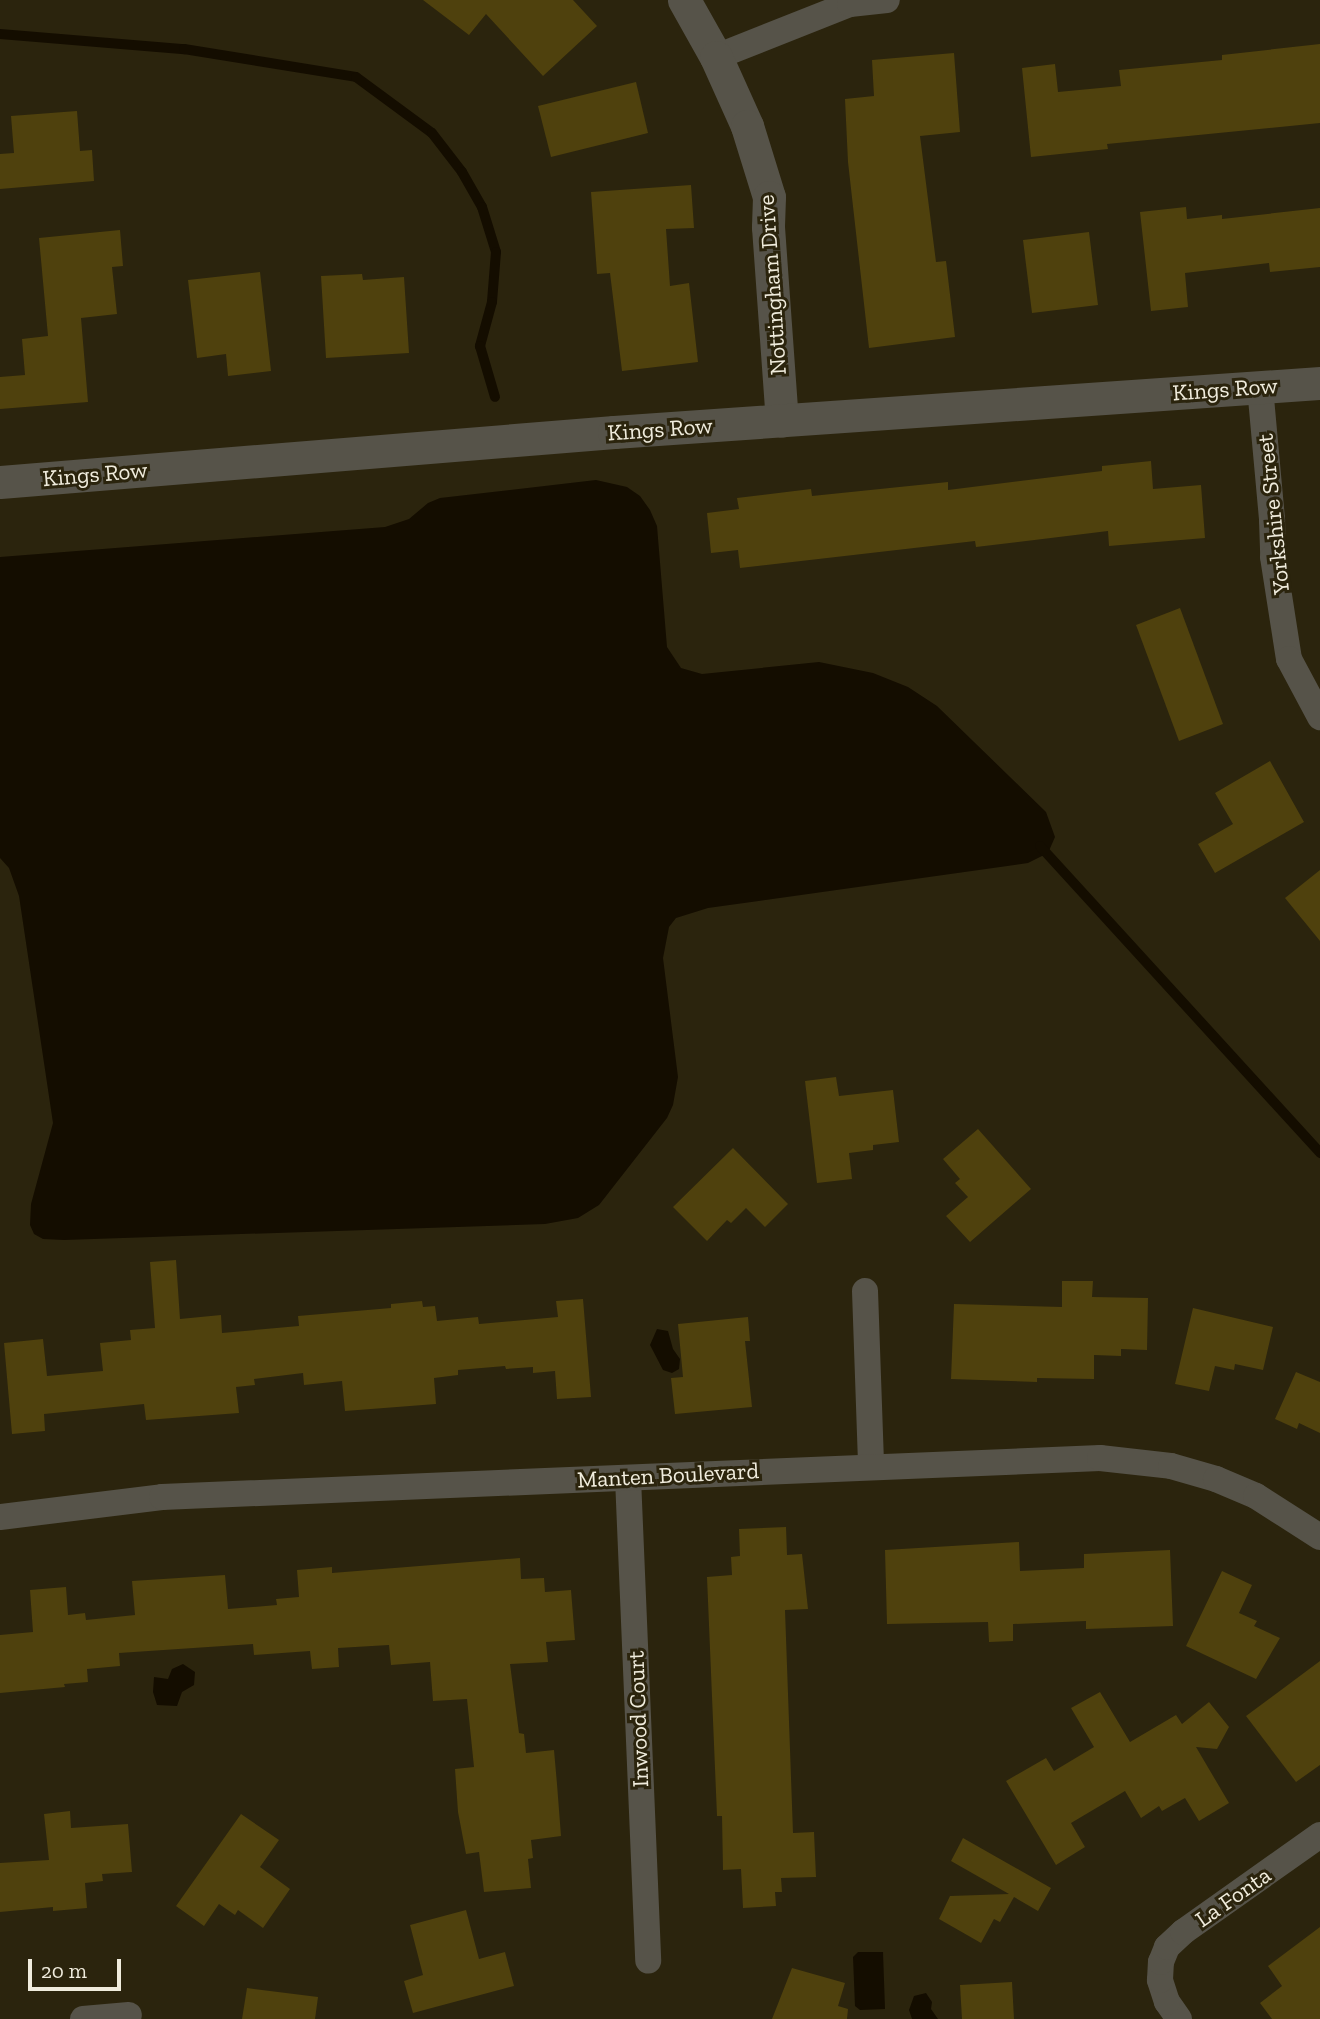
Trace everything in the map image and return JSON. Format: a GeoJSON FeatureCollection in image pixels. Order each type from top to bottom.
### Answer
{"type":"FeatureCollection","features":[{"type":"Feature","properties":{"kind":"street","name":"Nottingham Drive"},"geometry":{"type":"LineString","coordinates":[[684,0],[716,57],[747,126],[769,197],[768,227],[782,421]]}},
{"type":"Feature","properties":{"kind":"street"},"geometry":{"type":"LineString","coordinates":[[716,57],[850,4],[887,0]]}},
{"type":"Feature","properties":{"kind":"street","name":"Kings Row"},"geometry":{"type":"LineString","coordinates":[[0,482],[782,421],[1320,383]]}},
{"type":"Feature","properties":{"kind":"street","name":"Yorkshire Street"},"geometry":{"type":"LineString","coordinates":[[1261,387],[1273,557],[1289,659],[1320,717]]}},
{"type":"Feature","properties":{"kind":"street"},"geometry":{"type":"LineString","coordinates":[[865,1291],[871,1466]]}},
{"type":"Feature","properties":{"kind":"street","name":"Manten Boulevard"},"geometry":{"type":"LineString","coordinates":[[0,1517],[162,1497],[1077,1458],[1147,1462],[1194,1472],[1236,1487],[1290,1515],[1320,1537]]}},
{"type":"Feature","properties":{"kind":"street","name":"Inwood Court"},"geometry":{"type":"LineString","coordinates":[[628,1478],[648,1961]]}},
{"type":"Feature","properties":{"kind":"street","name":"La Fonta"},"geometry":{"type":"LineString","coordinates":[[1179,2019],[1164,1996],[1160,1970],[1163,1954],[1178,1936],[1320,1835]]}},
{"type":"Feature","properties":{"kind":"street"},"geometry":{"type":"LineString","coordinates":[[83,2019],[129,2015]]}},
{"type":"Feature","properties":{"kind":"shaded area"},"geometry":{"type":"Polygon","coordinates":[[[596,480],[627,487],[640,496],[650,510],[657,526],[667,647],[681,668],[702,674],[819,662],[873,673],[908,687],[937,706],[1046,812],[1055,837],[1048,853],[1028,863],[708,908],[676,918],[669,927],[663,958],[678,1077],[673,1105],[667,1118],[599,1205],[578,1218],[545,1224],[64,1240],[43,1239],[34,1234],[30,1225],[31,1204],[53,1123],[19,896],[9,868],[0,858],[0,557],[385,527],[409,519],[428,503],[440,498],[596,480]]]}},
{"type":"Feature","properties":{"kind":"shaded area"},"geometry":{"type":"Polygon","coordinates":[[[657,1329],[668,1331],[673,1349],[680,1359],[679,1369],[672,1373],[663,1370],[650,1345],[657,1329]]]}},
{"type":"Feature","properties":{"kind":"shaded area"},"geometry":{"type":"Polygon","coordinates":[[[183,1664],[195,1672],[194,1685],[182,1692],[177,1706],[157,1705],[153,1692],[154,1677],[168,1679],[172,1669],[183,1664]]]}},
{"type":"Feature","properties":{"kind":"shaded area"},"geometry":{"type":"Polygon","coordinates":[[[858,1952],[883,1952],[885,2009],[860,2010],[855,2006],[853,1957],[858,1952]]]}},
{"type":"Feature","properties":{"kind":"shaded area"},"geometry":{"type":"Polygon","coordinates":[[[926,1993],[932,2002],[931,2009],[938,2019],[912,2019],[909,2010],[914,1996],[926,1993]]]}},
{"type":"Feature","properties":{"kind":"building"},"geometry":{"type":"Polygon","coordinates":[[[423,0],[573,0],[597,26],[543,76],[486,14],[469,35],[423,0]]]}},
{"type":"Feature","properties":{"kind":"building"},"geometry":{"type":"Polygon","coordinates":[[[1320,44],[1320,123],[1107,144],[1108,149],[1031,157],[1022,68],[1055,64],[1058,92],[1121,86],[1119,70],[1222,60],[1222,55],[1320,44]]]}},
{"type":"Feature","properties":{"kind":"building"},"geometry":{"type":"Polygon","coordinates":[[[954,53],[960,132],[920,136],[936,262],[946,261],[955,337],[869,348],[848,162],[845,99],[874,96],[872,60],[954,53]]]}},
{"type":"Feature","properties":{"kind":"building"},"geometry":{"type":"Polygon","coordinates":[[[636,82],[648,133],[551,157],[538,106],[636,82]]]}},
{"type":"Feature","properties":{"kind":"building"},"geometry":{"type":"Polygon","coordinates":[[[77,111],[80,151],[92,150],[94,181],[0,189],[0,154],[14,153],[11,116],[77,111]]]}},
{"type":"Feature","properties":{"kind":"building"},"geometry":{"type":"Polygon","coordinates":[[[691,185],[694,228],[666,229],[670,286],[689,283],[698,362],[622,371],[610,273],[597,274],[591,192],[691,185]]]}},
{"type":"Feature","properties":{"kind":"building"},"geometry":{"type":"Polygon","coordinates":[[[1186,207],[1187,219],[1222,215],[1222,219],[1320,208],[1320,267],[1270,272],[1269,263],[1185,273],[1188,307],[1151,311],[1140,212],[1186,207]]]}},
{"type":"Feature","properties":{"kind":"building"},"geometry":{"type":"Polygon","coordinates":[[[120,230],[123,266],[112,267],[117,314],[81,318],[88,402],[0,409],[0,377],[25,375],[22,339],[48,336],[39,238],[120,230]]]}},
{"type":"Feature","properties":{"kind":"building"},"geometry":{"type":"Polygon","coordinates":[[[1089,232],[1098,305],[1032,313],[1023,240],[1089,232]]]}},
{"type":"Feature","properties":{"kind":"building"},"geometry":{"type":"Polygon","coordinates":[[[260,272],[271,371],[228,376],[226,354],[197,358],[188,280],[260,272]]]}},
{"type":"Feature","properties":{"kind":"building"},"geometry":{"type":"Polygon","coordinates":[[[362,274],[363,280],[404,277],[409,353],[326,358],[321,276],[362,274]]]}},
{"type":"Feature","properties":{"kind":"building"},"geometry":{"type":"Polygon","coordinates":[[[1151,461],[1153,489],[1201,485],[1205,538],[1109,546],[1108,531],[976,547],[975,541],[740,568],[738,550],[711,553],[707,513],[739,509],[737,498],[811,489],[812,496],[948,482],[948,490],[1102,471],[1102,466],[1151,461]]]}},
{"type":"Feature","properties":{"kind":"building"},"geometry":{"type":"Polygon","coordinates":[[[1180,608],[1223,724],[1179,741],[1136,625],[1180,608]]]}},
{"type":"Feature","properties":{"kind":"building"},"geometry":{"type":"Polygon","coordinates":[[[1270,761],[1304,822],[1215,873],[1198,844],[1233,824],[1215,793],[1270,761]]]}},
{"type":"Feature","properties":{"kind":"building"},"geometry":{"type":"Polygon","coordinates":[[[1320,870],[1320,941],[1285,898],[1320,870]]]}},
{"type":"Feature","properties":{"kind":"building"},"geometry":{"type":"Polygon","coordinates":[[[836,1077],[839,1096],[893,1090],[899,1142],[873,1145],[873,1150],[849,1153],[852,1179],[817,1183],[805,1081],[836,1077]]]}},
{"type":"Feature","properties":{"kind":"building"},"geometry":{"type":"Polygon","coordinates":[[[978,1129],[1031,1189],[970,1242],[946,1216],[968,1197],[955,1183],[960,1179],[943,1159],[978,1129]]]}},
{"type":"Feature","properties":{"kind":"building"},"geometry":{"type":"Polygon","coordinates":[[[733,1148],[788,1204],[765,1227],[746,1208],[731,1223],[727,1220],[707,1241],[673,1207],[733,1148]]]}},
{"type":"Feature","properties":{"kind":"building"},"geometry":{"type":"Polygon","coordinates":[[[176,1260],[180,1319],[221,1315],[222,1333],[299,1326],[298,1316],[391,1308],[391,1304],[422,1301],[423,1307],[435,1306],[437,1321],[478,1317],[479,1324],[558,1317],[556,1301],[583,1299],[591,1397],[557,1399],[555,1371],[533,1373],[533,1367],[506,1369],[505,1366],[458,1370],[458,1375],[434,1378],[436,1404],[345,1411],[342,1381],[304,1385],[303,1373],[254,1379],[255,1385],[236,1387],[239,1413],[146,1420],[144,1404],[44,1414],[45,1431],[12,1434],[4,1343],[43,1339],[47,1376],[103,1371],[100,1343],[131,1340],[130,1330],[155,1328],[150,1262],[176,1260]]]}},
{"type":"Feature","properties":{"kind":"building"},"geometry":{"type":"Polygon","coordinates":[[[1062,1281],[1093,1281],[1092,1297],[1148,1298],[1147,1350],[1121,1349],[1121,1356],[1094,1355],[1094,1379],[1037,1378],[1037,1382],[951,1379],[954,1304],[1062,1307],[1062,1281]]]}},
{"type":"Feature","properties":{"kind":"building"},"geometry":{"type":"Polygon","coordinates":[[[1193,1308],[1273,1327],[1263,1370],[1235,1364],[1234,1370],[1215,1366],[1209,1391],[1175,1384],[1193,1308]]]}},
{"type":"Feature","properties":{"kind":"building"},"geometry":{"type":"Polygon","coordinates":[[[748,1317],[750,1341],[745,1341],[752,1407],[675,1414],[671,1378],[683,1377],[678,1324],[748,1317]]]}},
{"type":"Feature","properties":{"kind":"building"},"geometry":{"type":"Polygon","coordinates":[[[1296,1372],[1320,1382],[1320,1433],[1299,1423],[1297,1429],[1275,1419],[1296,1372]]]}},
{"type":"Feature","properties":{"kind":"building"},"geometry":{"type":"Polygon","coordinates":[[[786,1527],[787,1555],[802,1554],[808,1609],[785,1610],[793,1833],[814,1832],[816,1877],[781,1878],[782,1892],[775,1892],[776,1906],[743,1908],[741,1869],[723,1870],[722,1816],[717,1816],[707,1577],[732,1575],[731,1557],[740,1556],[739,1529],[786,1527]]]}},
{"type":"Feature","properties":{"kind":"building"},"geometry":{"type":"Polygon","coordinates":[[[1019,1542],[1020,1571],[1084,1568],[1084,1554],[1170,1550],[1173,1626],[1086,1629],[1086,1621],[1013,1624],[1013,1641],[989,1642],[988,1622],[887,1624],[885,1550],[1019,1542]]]}},
{"type":"Feature","properties":{"kind":"building"},"geometry":{"type":"Polygon","coordinates":[[[520,1558],[521,1579],[544,1578],[545,1592],[571,1590],[575,1640],[546,1642],[548,1662],[510,1664],[519,1733],[524,1734],[526,1753],[554,1750],[561,1836],[531,1840],[533,1858],[528,1859],[531,1888],[484,1892],[479,1852],[466,1854],[458,1812],[455,1769],[474,1767],[467,1699],[433,1701],[430,1662],[391,1665],[389,1645],[338,1648],[339,1667],[312,1669],[310,1651],[254,1655],[253,1644],[119,1653],[120,1666],[87,1669],[88,1682],[64,1684],[65,1687],[0,1693],[0,1635],[33,1632],[30,1590],[66,1587],[68,1615],[85,1613],[86,1620],[135,1615],[132,1581],[225,1575],[228,1609],[277,1605],[276,1599],[299,1597],[297,1570],[332,1567],[332,1573],[520,1558]]]}},
{"type":"Feature","properties":{"kind":"building"},"geometry":{"type":"Polygon","coordinates":[[[1222,1571],[1252,1585],[1239,1613],[1257,1621],[1254,1626],[1280,1638],[1256,1679],[1186,1646],[1222,1571]]]}},
{"type":"Feature","properties":{"kind":"building"},"geometry":{"type":"Polygon","coordinates":[[[1320,1661],[1320,1765],[1296,1782],[1246,1716],[1320,1661]]]}},
{"type":"Feature","properties":{"kind":"building"},"geometry":{"type":"Polygon","coordinates":[[[1100,1692],[1130,1742],[1176,1715],[1182,1724],[1209,1702],[1229,1727],[1217,1749],[1196,1747],[1229,1803],[1199,1821],[1185,1798],[1162,1811],[1159,1806],[1141,1818],[1125,1791],[1071,1823],[1085,1847],[1056,1865],[1006,1781],[1046,1758],[1054,1771],[1094,1747],[1071,1708],[1100,1692]]]}},
{"type":"Feature","properties":{"kind":"building"},"geometry":{"type":"Polygon","coordinates":[[[70,1811],[71,1828],[128,1824],[132,1872],[102,1874],[103,1881],[85,1883],[87,1908],[53,1911],[53,1907],[0,1912],[0,1863],[49,1860],[44,1814],[70,1811]]]}},
{"type":"Feature","properties":{"kind":"building"},"geometry":{"type":"Polygon","coordinates":[[[241,1814],[279,1840],[260,1867],[290,1889],[263,1928],[238,1910],[235,1915],[219,1904],[204,1926],[176,1906],[241,1814]]]}},
{"type":"Feature","properties":{"kind":"building"},"geometry":{"type":"Polygon","coordinates":[[[963,1838],[1051,1888],[1038,1911],[1014,1897],[1000,1922],[994,1919],[981,1943],[939,1919],[950,1896],[1009,1894],[951,1861],[963,1838]]]}},
{"type":"Feature","properties":{"kind":"building"},"geometry":{"type":"Polygon","coordinates":[[[466,1910],[479,1959],[505,1952],[514,1986],[413,2013],[404,1981],[423,1975],[410,1925],[466,1910]]]}},
{"type":"Feature","properties":{"kind":"building"},"geometry":{"type":"Polygon","coordinates":[[[1320,1927],[1320,2019],[1272,2019],[1260,2003],[1282,1986],[1268,1966],[1320,1927]]]}},
{"type":"Feature","properties":{"kind":"building"},"geometry":{"type":"Polygon","coordinates":[[[792,1968],[845,1983],[838,2006],[848,2009],[847,2019],[772,2019],[792,1968]]]}},
{"type":"Feature","properties":{"kind":"building"},"geometry":{"type":"Polygon","coordinates":[[[1012,1982],[1014,2019],[962,2019],[960,1985],[1012,1982]]]}},
{"type":"Feature","properties":{"kind":"building"},"geometry":{"type":"Polygon","coordinates":[[[247,1988],[318,1997],[315,2019],[242,2019],[247,1988]]]}},
{"type":"Feature","properties":{"kind":"waterway"},"geometry":{"type":"LineString","coordinates":[[0,34],[184,49],[356,77],[432,133],[462,172],[482,207],[496,252],[492,302],[480,346],[495,397]]}},
{"type":"Feature","properties":{"kind":"waterway"},"geometry":{"type":"LineString","coordinates":[[1040,846],[1320,1153]]}}]}
